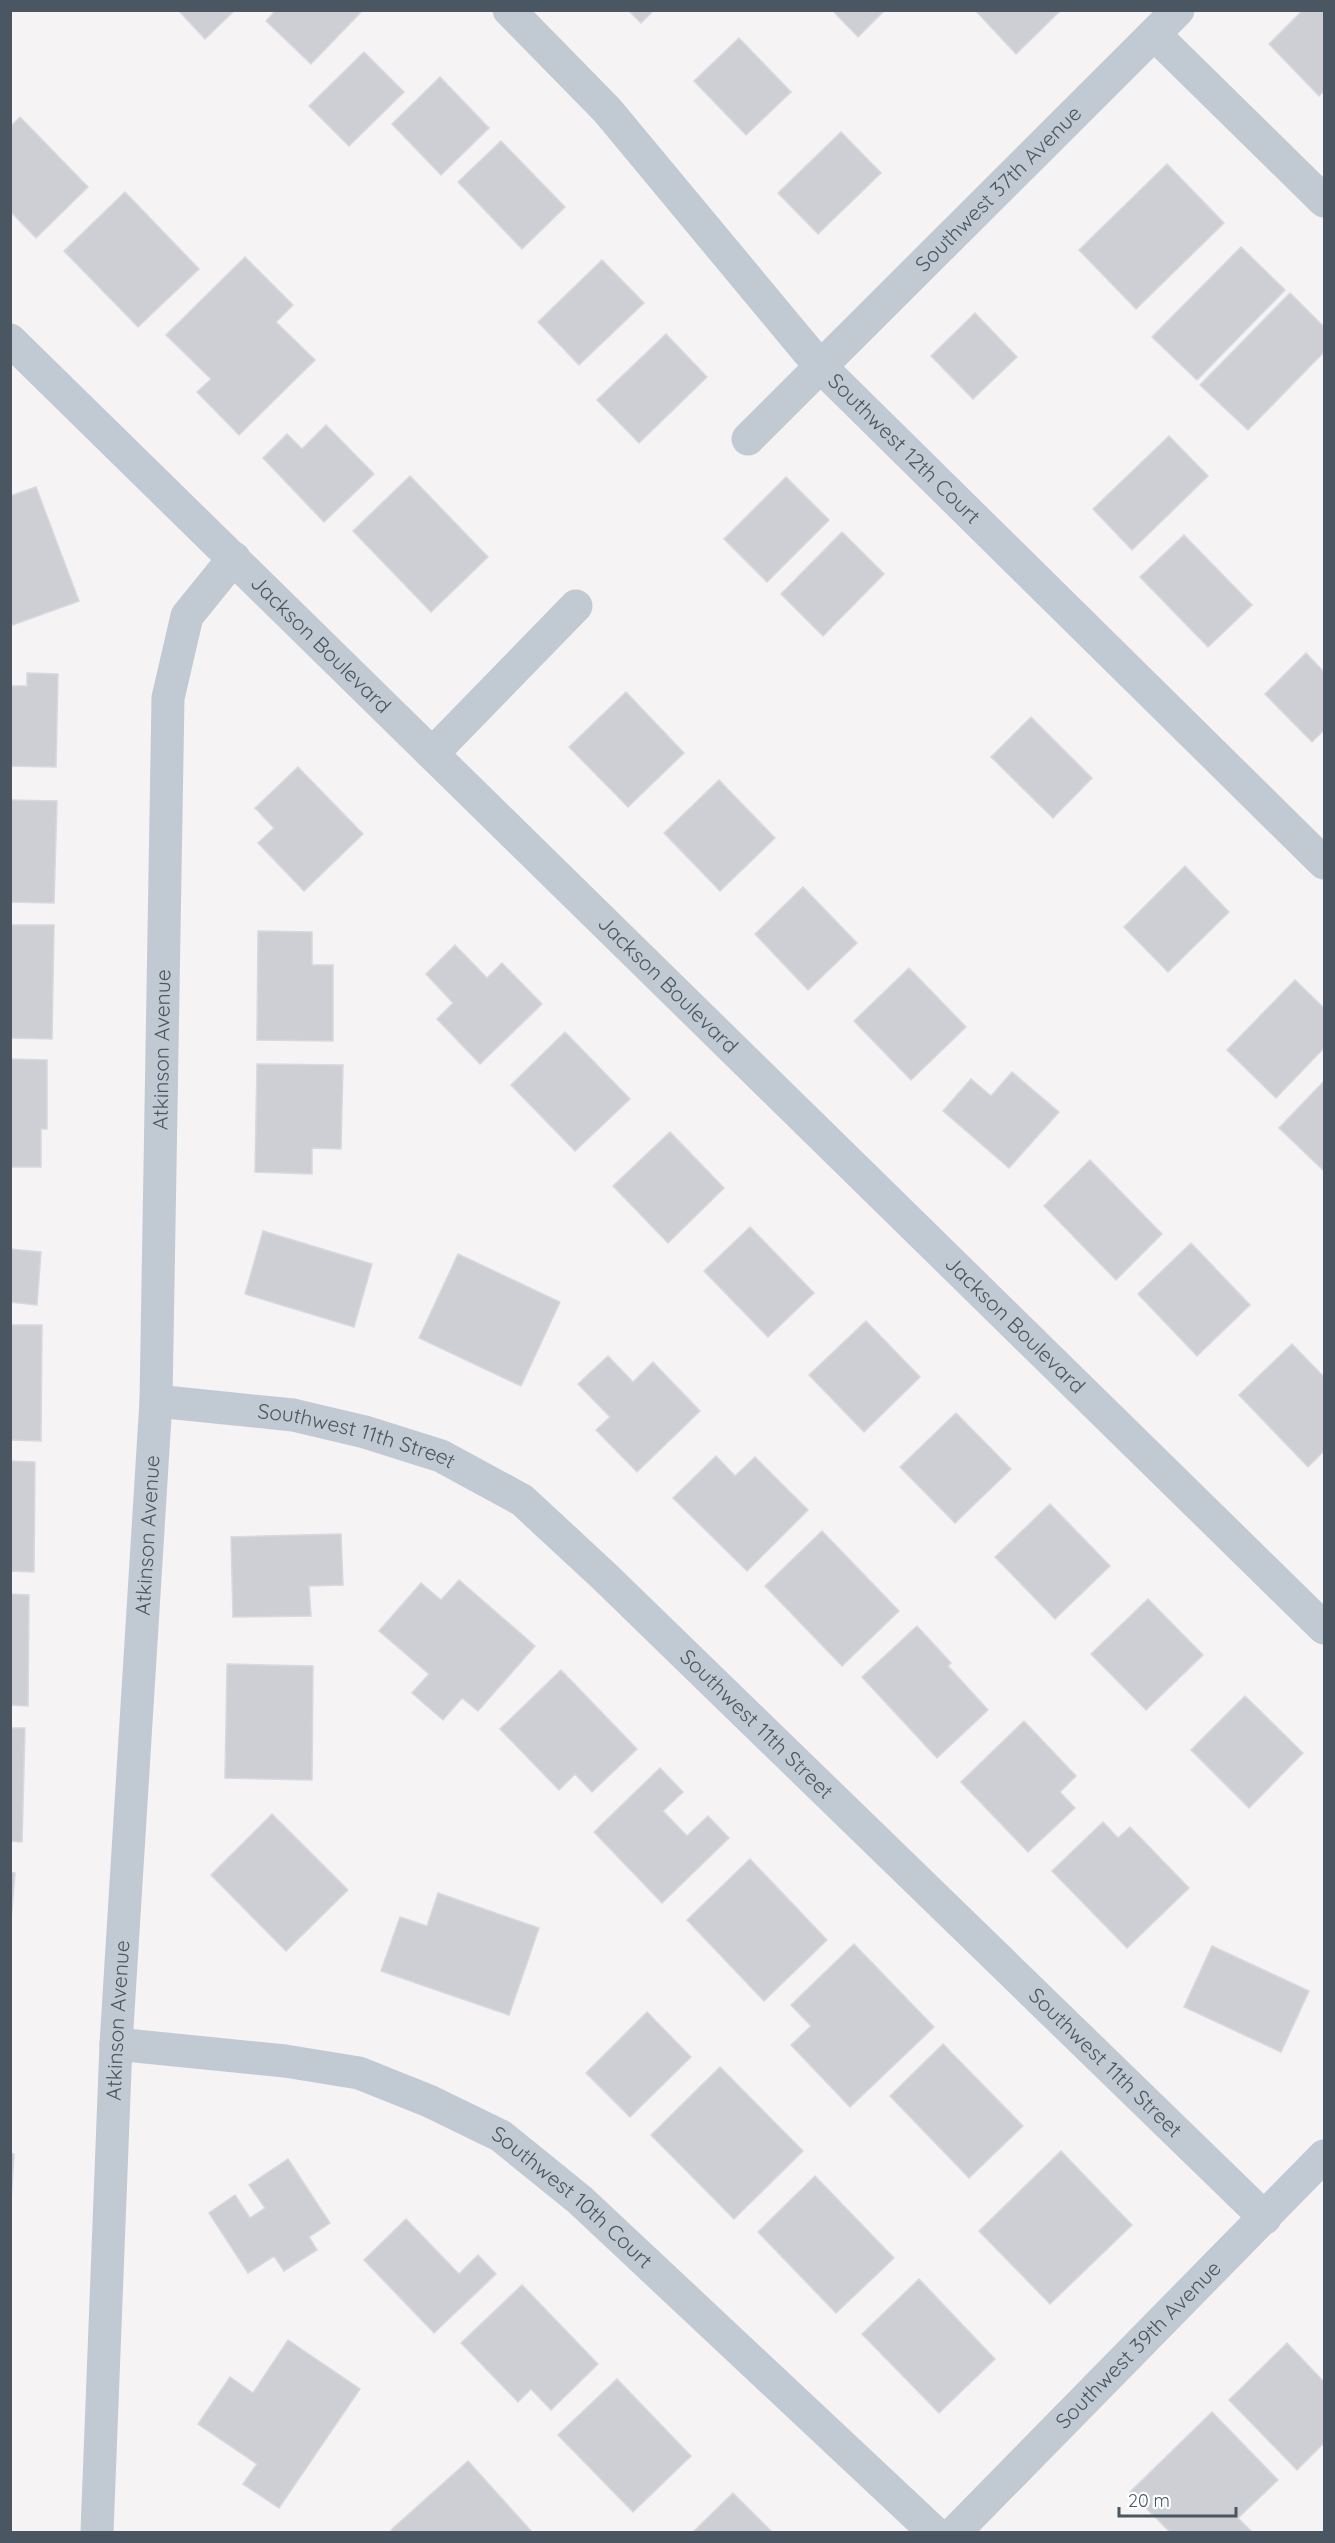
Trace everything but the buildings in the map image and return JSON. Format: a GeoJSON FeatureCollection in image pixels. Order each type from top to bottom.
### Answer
{"type":"FeatureCollection","features":[{"type":"Feature","properties":{"kind":"street","name":"Southwest 12th Court"},"geometry":{"type":"LineString","coordinates":[[509,10],[607,110],[819,365],[1324,863]]}},
{"type":"Feature","properties":{"kind":"street","name":"Southwest 37th Avenue"},"geometry":{"type":"LineString","coordinates":[[748,439],[819,365],[1178,10]]}},
{"type":"Feature","properties":{"kind":"street"},"geometry":{"type":"LineString","coordinates":[[1154,34],[1324,201]]}},
{"type":"Feature","properties":{"kind":"street","name":"Jackson Boulevard"},"geometry":{"type":"LineString","coordinates":[[10,340],[1324,1628]]}},
{"type":"Feature","properties":{"kind":"street","name":"Atkinson Avenue"},"geometry":{"type":"LineString","coordinates":[[98,2532],[116,2044],[156,1401],[168,698],[187,616],[234,558]]}},
{"type":"Feature","properties":{"kind":"street"},"geometry":{"type":"LineString","coordinates":[[432,753],[576,606]]}},
{"type":"Feature","properties":{"kind":"street","name":"Southwest 11th Street"},"geometry":{"type":"LineString","coordinates":[[156,1401],[293,1415],[365,1432],[441,1456],[522,1500],[605,1576],[1265,2218]]}},
{"type":"Feature","properties":{"kind":"street","name":"Southwest 10th Court"},"geometry":{"type":"LineString","coordinates":[[116,2044],[285,2061],[359,2073],[429,2101],[501,2136],[580,2200],[934,2532]]}},
{"type":"Feature","properties":{"kind":"street","name":"Southwest 39th Avenue"},"geometry":{"type":"LineString","coordinates":[[955,2532],[1324,2156]]}}]}
